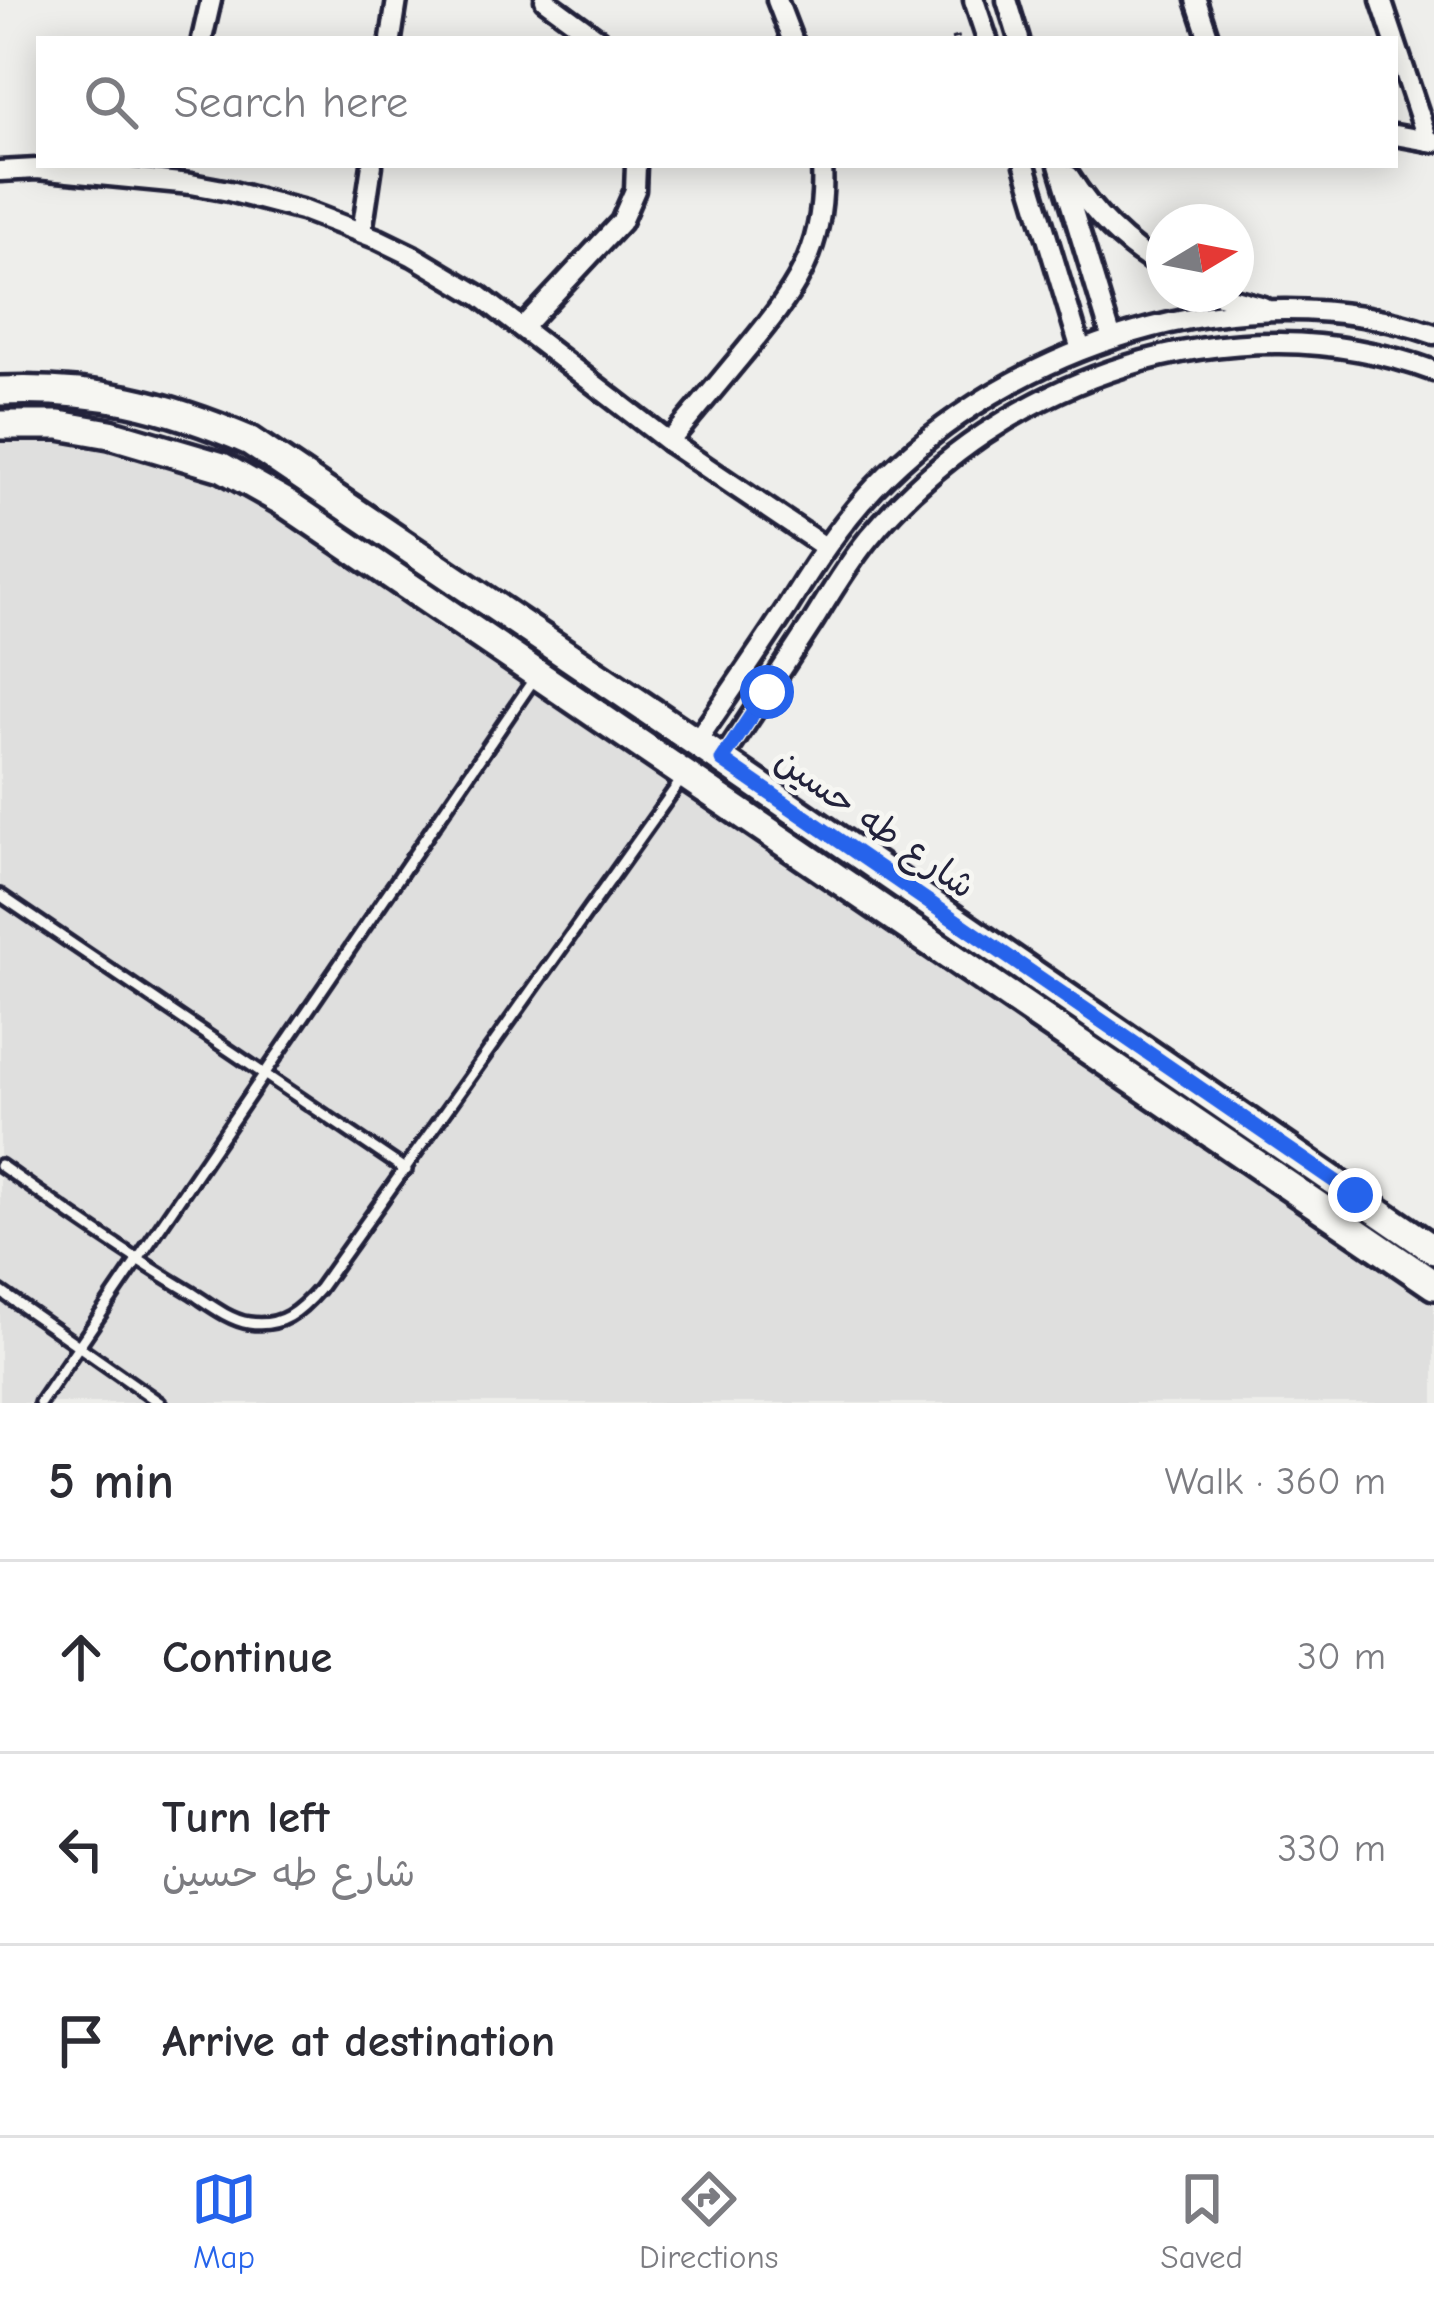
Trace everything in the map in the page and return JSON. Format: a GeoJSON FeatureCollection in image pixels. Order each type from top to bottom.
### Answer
{"type":"FeatureCollection","features":[{"type":"Feature","properties":{"kind":"main road","name":"شارع طه حسين"},"geometry":{"type":"LineString","coordinates":[[0,391],[73,392],[130,400],[176,411],[250,441],[1434,1250]]}},
{"type":"Feature","properties":{"kind":"main road","name":"شارع طه حسين"},"geometry":{"type":"LineString","coordinates":[[0,425],[59,425],[110,434],[222,467],[286,503],[1434,1285]]}},
{"type":"Feature","properties":{"kind":"main road"},"geometry":{"type":"LineString","coordinates":[[685,774],[707,750]]}},
{"type":"Feature","properties":{"kind":"street"},"geometry":{"type":"LineString","coordinates":[[203,36],[211,0]]}},
{"type":"Feature","properties":{"kind":"street"},"geometry":{"type":"LineString","coordinates":[[391,36],[397,0]]}},
{"type":"Feature","properties":{"kind":"street"},"geometry":{"type":"LineString","coordinates":[[545,0],[594,36]]}},
{"type":"Feature","properties":{"kind":"street"},"geometry":{"type":"LineString","coordinates":[[777,0],[791,36]]}},
{"type":"Feature","properties":{"kind":"street"},"geometry":{"type":"LineString","coordinates":[[974,0],[986,36]]}},
{"type":"Feature","properties":{"kind":"street"},"geometry":{"type":"LineString","coordinates":[[1006,0],[1018,36]]}},
{"type":"Feature","properties":{"kind":"street"},"geometry":{"type":"LineString","coordinates":[[1196,0],[1208,36]]}},
{"type":"Feature","properties":{"kind":"street"},"geometry":{"type":"LineString","coordinates":[[1381,0],[1394,36]]}},
{"type":"Feature","properties":{"kind":"street"},"geometry":{"type":"LineString","coordinates":[[1398,48],[1431,141],[1398,136]]}},
{"type":"Feature","properties":{"kind":"street"},"geometry":{"type":"LineString","coordinates":[[362,232],[372,168]]}},
{"type":"Feature","properties":{"kind":"street"},"geometry":{"type":"LineString","coordinates":[[523,328],[621,222],[635,190],[636,168]]}},
{"type":"Feature","properties":{"kind":"street"},"geometry":{"type":"LineString","coordinates":[[669,442],[782,306],[803,273],[820,218],[823,168]]}},
{"type":"Feature","properties":{"kind":"street"},"geometry":{"type":"LineString","coordinates":[[1026,168],[1081,350]]}},
{"type":"Feature","properties":{"kind":"street"},"geometry":{"type":"LineString","coordinates":[[1062,168],[1112,339]]}},
{"type":"Feature","properties":{"kind":"street"},"geometry":{"type":"LineString","coordinates":[[1063,168],[1099,215],[1146,255]]}},
{"type":"Feature","properties":{"kind":"street"},"geometry":{"type":"LineString","coordinates":[[0,171],[171,174],[362,232],[447,275],[669,442],[825,548]]}},
{"type":"Feature","properties":{"kind":"street"},"geometry":{"type":"LineString","coordinates":[[1254,305],[1374,318],[1434,334]]}},
{"type":"Feature","properties":{"kind":"street"},"geometry":{"type":"LineString","coordinates":[[707,750],[825,548],[874,488],[940,428],[1015,380],[1112,339],[1211,317],[1292,312]]}},
{"type":"Feature","properties":{"kind":"street"},"geometry":{"type":"LineString","coordinates":[[707,750],[868,540],[926,479],[1029,406],[1102,373],[1215,346],[1333,346],[1434,371]]}},
{"type":"Feature","properties":{"kind":"lane"},"geometry":{"type":"LineString","coordinates":[[40,1403],[536,676]]}},
{"type":"Feature","properties":{"kind":"lane"},"geometry":{"type":"LineString","coordinates":[[0,1165],[137,1260],[230,1316],[247,1323],[287,1319],[320,1288],[685,774]]}},
{"type":"Feature","properties":{"kind":"lane"},"geometry":{"type":"LineString","coordinates":[[0,895],[406,1170]]}},
{"type":"Feature","properties":{"kind":"lane"},"geometry":{"type":"LineString","coordinates":[[0,1291],[160,1403]]}},
{"type":"Feature","properties":{"kind":"shaded area"},"geometry":{"type":"Polygon","coordinates":[[[53,406],[99,416],[213,454],[1434,1269],[1434,1403],[0,1403],[0,407],[53,406]]]}},
{"type":"Feature","properties":{"kind":"route"},"geometry":{"type":"LineString","coordinates":[[767,692],[722,760],[1355,1195]]}}]}
